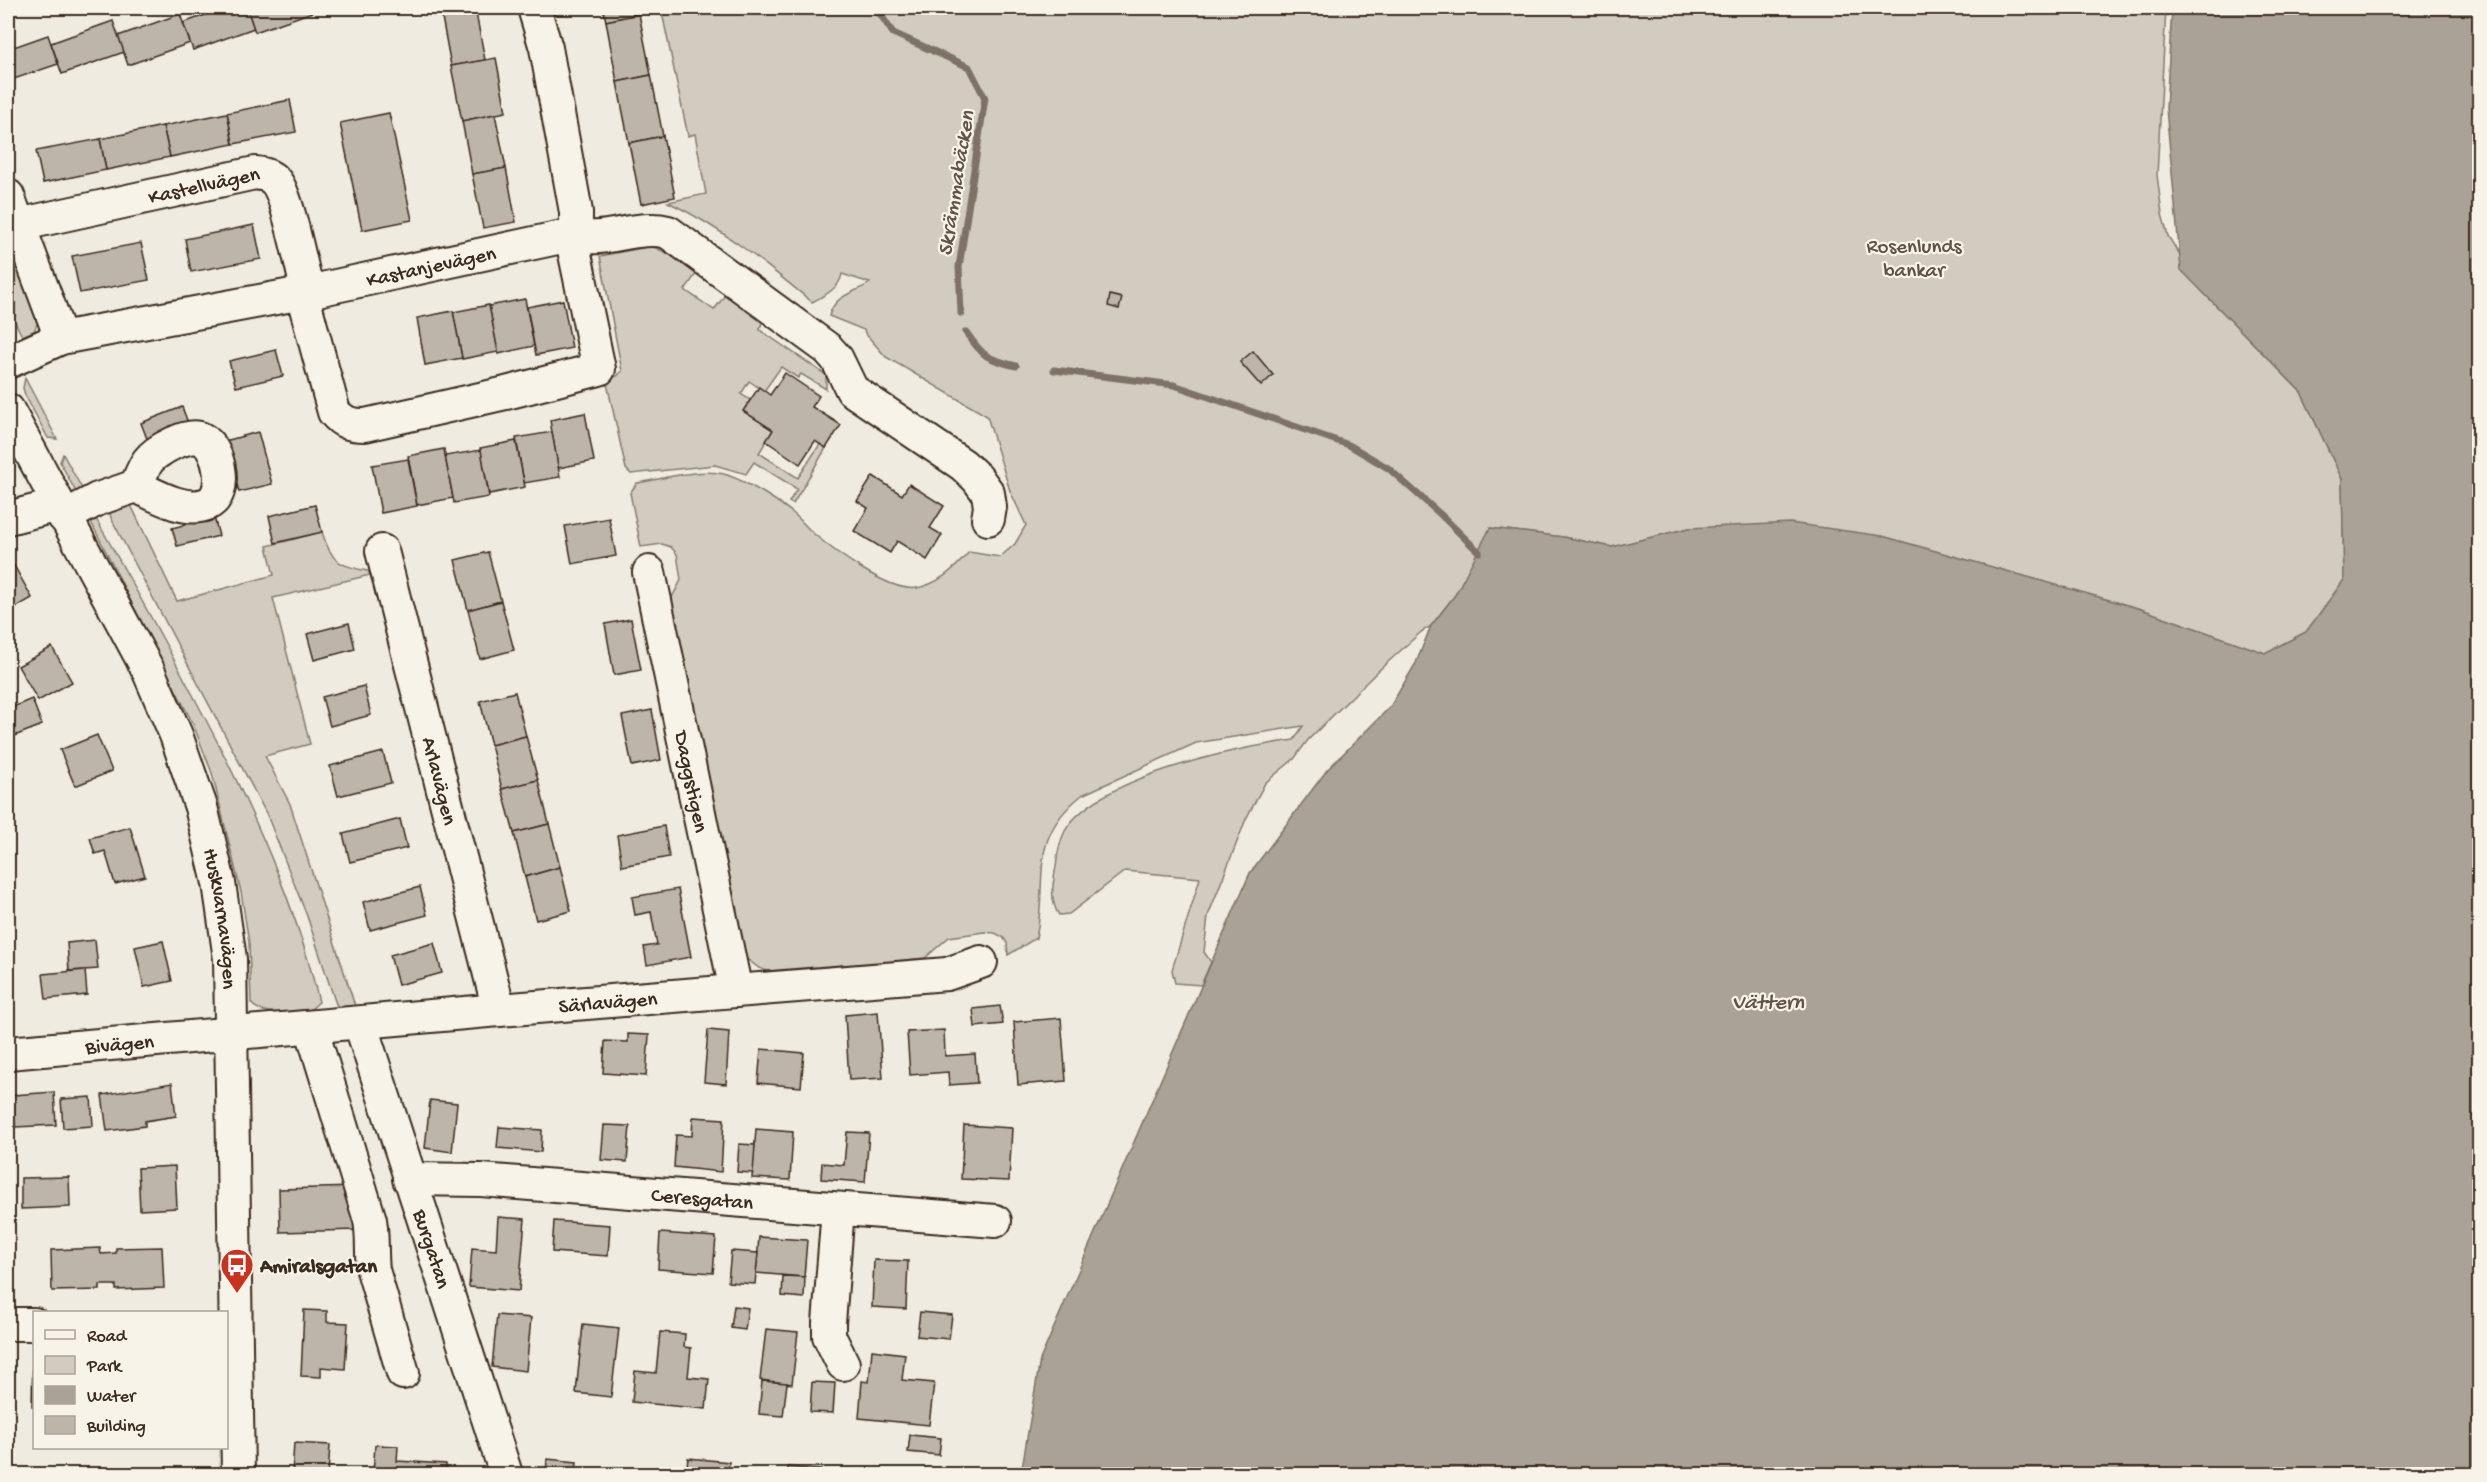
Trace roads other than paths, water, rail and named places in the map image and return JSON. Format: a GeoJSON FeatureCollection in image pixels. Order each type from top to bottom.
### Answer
{"type":"FeatureCollection","features":[{"type":"Feature","properties":{"kind":"street"},"geometry":{"type":"LineString","coordinates":[[305,293],[334,412],[340,420],[352,425],[365,425],[599,369],[571,235],[576,226],[576,212],[546,48],[534,8]]}},
{"type":"Feature","properties":{"kind":"street","name":"Kastellvägen"},"geometry":{"type":"LineString","coordinates":[[18,225],[255,173],[267,174],[278,183],[285,203],[305,293]]}},
{"type":"Feature","properties":{"kind":"street"},"geometry":{"type":"LineString","coordinates":[[8,196],[61,338]]}},
{"type":"Feature","properties":{"kind":"street","name":"Kastanjevägen"},"geometry":{"type":"LineString","coordinates":[[8,362],[61,338],[305,293],[571,235],[596,239],[648,230],[668,232],[828,349],[837,360],[845,381],[852,390],[963,465],[988,492],[990,507],[988,519]]}},
{"type":"Feature","properties":{"kind":"street","name":"Huskvarnavägen"},"geometry":{"type":"LineString","coordinates":[[8,410],[148,670],[176,735],[201,807],[219,883],[229,948],[232,1035],[232,1318],[238,1474]]}},
{"type":"Feature","properties":{"kind":"street"},"geometry":{"type":"LineString","coordinates":[[8,518],[61,511],[136,486]]}},
{"type":"Feature","properties":{"kind":"street","name":"Arlavägen"},"geometry":{"type":"LineString","coordinates":[[382,551],[499,1010]]}},
{"type":"Feature","properties":{"kind":"street","name":"Daggstigen"},"geometry":{"type":"LineString","coordinates":[[649,573],[736,992]]}},
{"type":"Feature","properties":{"kind":"street","name":"Särlavägen"},"geometry":{"type":"LineString","coordinates":[[232,1035],[499,1010],[947,974],[981,962]]}},
{"type":"Feature","properties":{"kind":"street","name":"Burgatan"},"geometry":{"type":"LineString","coordinates":[[360,1023],[506,1474]]}},
{"type":"Feature","properties":{"kind":"street"},"geometry":{"type":"LineString","coordinates":[[311,1027],[370,1220],[373,1236],[371,1254],[373,1270],[403,1373]]}},
{"type":"Feature","properties":{"kind":"street","name":"Bivägen"},"geometry":{"type":"LineString","coordinates":[[8,1053],[232,1035]]}},
{"type":"Feature","properties":{"kind":"street","name":"Ceresgatan"},"geometry":{"type":"LineString","coordinates":[[409,1179],[481,1180],[995,1221]]}},
{"type":"Feature","properties":{"kind":"street"},"geometry":{"type":"LineString","coordinates":[[838,1209],[829,1323],[830,1336],[843,1364]]}},
{"type":"Feature","properties":{"kind":"street"},"geometry":{"type":"LineString","coordinates":[[8,1324],[33,1324]]}},
{"type":"Feature","properties":{"kind":"water","name":"Vättern"},"geometry":{"type":"Polygon","coordinates":[[[2172,8],[2479,8],[2479,1474],[1021,1474],[1040,1360],[1250,873],[1327,770],[1390,707],[1416,663],[1431,626],[1455,595],[1490,528],[1563,537],[1612,547],[1689,528],[1790,523],[1882,536],[2141,609],[2265,653],[2306,632],[2344,580],[2342,479],[2301,392],[2181,270],[2166,108],[2172,8]]]}},
{"type":"Feature","properties":{"kind":"waterway","name":"Skrämmabäcken"},"geometry":{"type":"LineString","coordinates":[[876,8],[893,33],[969,67],[985,98],[959,267],[961,313]]}},
{"type":"Feature","properties":{"kind":"waterway","name":"Skrämmabäcken"},"geometry":{"type":"LineString","coordinates":[[966,332],[986,356],[1016,366]]}},
{"type":"Feature","properties":{"kind":"waterway"},"geometry":{"type":"LineString","coordinates":[[1054,370],[1174,385],[1349,445],[1388,468],[1479,552]]}},
{"type":"Feature","properties":{"kind":"place","name":"Amiralsgatan"},"geometry":{"type":"Point","coordinates":[237,1294]}},
{"type":"Feature","properties":{"kind":"park label","name":"Rosenlunds bankar"},"geometry":{"type":"Point","coordinates":[1914,257]}}]}
